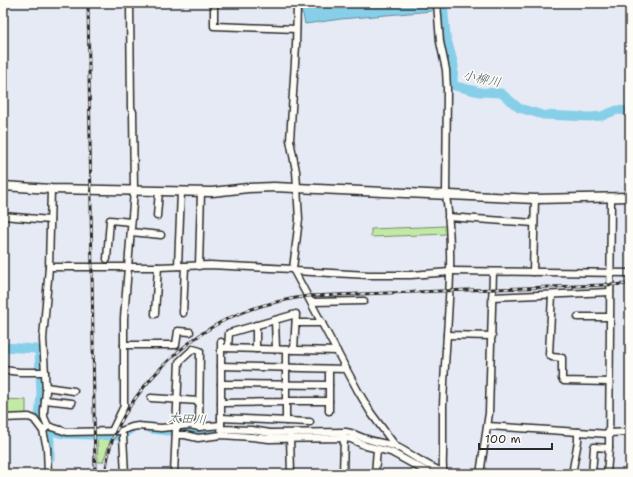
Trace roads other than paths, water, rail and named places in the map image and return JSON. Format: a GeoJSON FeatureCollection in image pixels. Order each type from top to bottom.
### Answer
{"type":"FeatureCollection","features":[{"type":"Feature","properties":{"kind":"street"},"geometry":{"type":"LineString","coordinates":[[112,431],[124,406],[124,318],[134,190],[133,112],[131,108],[130,3]]}},
{"type":"Feature","properties":{"kind":"street"},"geometry":{"type":"LineString","coordinates":[[214,3],[214,26],[296,29]]}},
{"type":"Feature","properties":{"kind":"street"},"geometry":{"type":"LineString","coordinates":[[297,3],[290,140],[296,171],[299,219],[294,270],[312,302],[336,351],[371,413],[397,448]]}},
{"type":"Feature","properties":{"kind":"street"},"geometry":{"type":"LineString","coordinates":[[176,435],[185,435],[198,438],[221,435],[269,439],[346,432],[352,433],[367,440],[387,443],[443,473],[444,363],[450,291],[450,271],[446,195],[447,89],[446,70],[440,42],[437,3]]}},
{"type":"Feature","properties":{"kind":"street"},"geometry":{"type":"LineString","coordinates":[[3,186],[51,189],[181,192],[212,192],[248,188],[297,188],[535,199],[630,197]]}},
{"type":"Feature","properties":{"kind":"street"},"geometry":{"type":"LineString","coordinates":[[48,474],[44,417],[46,387],[43,339],[49,267],[51,189]]}},
{"type":"Feature","properties":{"kind":"street"},"geometry":{"type":"LineString","coordinates":[[157,216],[159,191]]}},
{"type":"Feature","properties":{"kind":"street"},"geometry":{"type":"LineString","coordinates":[[178,266],[181,192]]}},
{"type":"Feature","properties":{"kind":"street"},"geometry":{"type":"LineString","coordinates":[[199,266],[201,192]]}},
{"type":"Feature","properties":{"kind":"street"},"geometry":{"type":"LineString","coordinates":[[607,474],[609,448],[611,198]]}},
{"type":"Feature","properties":{"kind":"street"},"geometry":{"type":"LineString","coordinates":[[533,272],[535,199]]}},
{"type":"Feature","properties":{"kind":"street"},"geometry":{"type":"LineString","coordinates":[[3,216],[50,220]]}},
{"type":"Feature","properties":{"kind":"street"},"geometry":{"type":"LineString","coordinates":[[448,217],[534,223]]}},
{"type":"Feature","properties":{"kind":"street"},"geometry":{"type":"LineString","coordinates":[[107,260],[110,220],[131,222]]}},
{"type":"Feature","properties":{"kind":"street"},"geometry":{"type":"LineString","coordinates":[[131,232],[160,235]]}},
{"type":"Feature","properties":{"kind":"street"},"geometry":{"type":"LineString","coordinates":[[183,313],[185,266]]}},
{"type":"Feature","properties":{"kind":"street"},"geometry":{"type":"LineString","coordinates":[[49,267],[199,266],[369,275],[411,275],[450,271],[630,274]]}},
{"type":"Feature","properties":{"kind":"street"},"geometry":{"type":"LineString","coordinates":[[156,314],[158,267]]}},
{"type":"Feature","properties":{"kind":"street"},"geometry":{"type":"LineString","coordinates":[[480,474],[488,426],[493,272]]}},
{"type":"Feature","properties":{"kind":"street"},"geometry":{"type":"LineString","coordinates":[[492,296],[610,292]]}},
{"type":"Feature","properties":{"kind":"street"},"geometry":{"type":"LineString","coordinates":[[552,295],[549,354],[552,358],[562,358],[562,379],[564,381],[609,382]]}},
{"type":"Feature","properties":{"kind":"street"},"geometry":{"type":"LineString","coordinates":[[312,302],[364,301]]}},
{"type":"Feature","properties":{"kind":"street"},"geometry":{"type":"LineString","coordinates":[[294,350],[296,314],[229,333],[223,346],[221,366],[221,429],[252,430],[290,436],[351,439],[366,446],[398,455],[431,474]]}},
{"type":"Feature","properties":{"kind":"street"},"geometry":{"type":"LineString","coordinates":[[578,317],[609,317]]}},
{"type":"Feature","properties":{"kind":"street"},"geometry":{"type":"LineString","coordinates":[[275,320],[276,349]]}},
{"type":"Feature","properties":{"kind":"street"},"geometry":{"type":"LineString","coordinates":[[296,323],[322,323]]}},
{"type":"Feature","properties":{"kind":"street"},"geometry":{"type":"LineString","coordinates":[[256,325],[256,349]]}},
{"type":"Feature","properties":{"kind":"street"},"geometry":{"type":"LineString","coordinates":[[124,345],[176,345],[178,331],[190,332]]}},
{"type":"Feature","properties":{"kind":"street"},"geometry":{"type":"LineString","coordinates":[[447,335],[492,336]]}},
{"type":"Feature","properties":{"kind":"street"},"geometry":{"type":"LineString","coordinates":[[223,346],[256,349],[336,351]]}},
{"type":"Feature","properties":{"kind":"street"},"geometry":{"type":"LineString","coordinates":[[174,474],[179,362],[193,349],[200,351],[199,427]]}},
{"type":"Feature","properties":{"kind":"street"},"geometry":{"type":"LineString","coordinates":[[286,350],[286,421]]}},
{"type":"Feature","properties":{"kind":"street"},"geometry":{"type":"LineString","coordinates":[[221,366],[346,369]]}},
{"type":"Feature","properties":{"kind":"street"},"geometry":{"type":"LineString","coordinates":[[329,368],[329,411]]}},
{"type":"Feature","properties":{"kind":"street"},"geometry":{"type":"LineString","coordinates":[[3,370],[45,372]]}},
{"type":"Feature","properties":{"kind":"street"},"geometry":{"type":"LineString","coordinates":[[221,384],[329,385]]}},
{"type":"Feature","properties":{"kind":"street"},"geometry":{"type":"LineString","coordinates":[[46,387],[74,391]]}},
{"type":"Feature","properties":{"kind":"street"},"geometry":{"type":"LineString","coordinates":[[151,398],[199,401]]}},
{"type":"Feature","properties":{"kind":"street"},"geometry":{"type":"LineString","coordinates":[[45,400],[72,404]]}},
{"type":"Feature","properties":{"kind":"street"},"geometry":{"type":"LineString","coordinates":[[221,402],[329,401]]}},
{"type":"Feature","properties":{"kind":"street"},"geometry":{"type":"LineString","coordinates":[[3,418],[29,417],[34,419],[45,429],[67,432],[121,431],[138,426],[176,427],[180,425],[199,427],[221,421],[310,422]]}},
{"type":"Feature","properties":{"kind":"street"},"geometry":{"type":"LineString","coordinates":[[488,426],[578,432],[630,432]]}},
{"type":"Feature","properties":{"kind":"street"},"geometry":{"type":"LineString","coordinates":[[572,474],[578,441],[578,432]]}},
{"type":"Feature","properties":{"kind":"street"},"geometry":{"type":"LineString","coordinates":[[123,436],[124,474]]}},
{"type":"Feature","properties":{"kind":"street"},"geometry":{"type":"LineString","coordinates":[[290,436],[290,474]]}},
{"type":"Feature","properties":{"kind":"street"},"geometry":{"type":"LineString","coordinates":[[343,474],[344,438]]}},
{"type":"Feature","properties":{"kind":"street"},"geometry":{"type":"LineString","coordinates":[[592,474],[594,447],[609,448]]}},
{"type":"Feature","properties":{"kind":"street"},"geometry":{"type":"LineString","coordinates":[[375,474],[377,449]]}},
{"type":"Feature","properties":{"kind":"water"},"geometry":{"type":"Polygon","coordinates":[[[301,3],[430,3],[432,11],[341,19],[305,24],[303,14],[301,13],[301,3]]]}},
{"type":"Feature","properties":{"kind":"waterway","name":"小柳川"},"geometry":{"type":"LineString","coordinates":[[443,3],[446,36],[454,65],[453,82],[455,86],[480,92],[501,93],[519,108],[543,115],[590,117],[602,116],[617,110],[630,111]]}},
{"type":"Feature","properties":{"kind":"waterway","name":"太田川"},"geometry":{"type":"LineString","coordinates":[[3,347],[36,349],[39,351],[41,393],[39,418],[47,430],[63,434],[119,436],[131,429]]}},
{"type":"Feature","properties":{"kind":"waterway","name":"太田川"},"geometry":{"type":"LineString","coordinates":[[151,429],[168,431],[180,430],[192,434],[222,432],[266,436]]}},
{"type":"Feature","properties":{"kind":"waterway"},"geometry":{"type":"LineString","coordinates":[[47,430],[50,440],[50,458]]}},
{"type":"Feature","properties":{"kind":"waterway","name":"太田川"},"geometry":{"type":"LineString","coordinates":[[332,435],[347,435],[360,441],[386,447],[436,474]]}},
{"type":"Feature","properties":{"kind":"railway"},"geometry":{"type":"LineString","coordinates":[[88,3],[95,474]]}},
{"type":"Feature","properties":{"kind":"railway"},"geometry":{"type":"LineString","coordinates":[[105,474],[112,441],[121,422],[145,386],[160,369],[193,340],[229,318],[248,310],[308,296],[630,284]]}}]}
